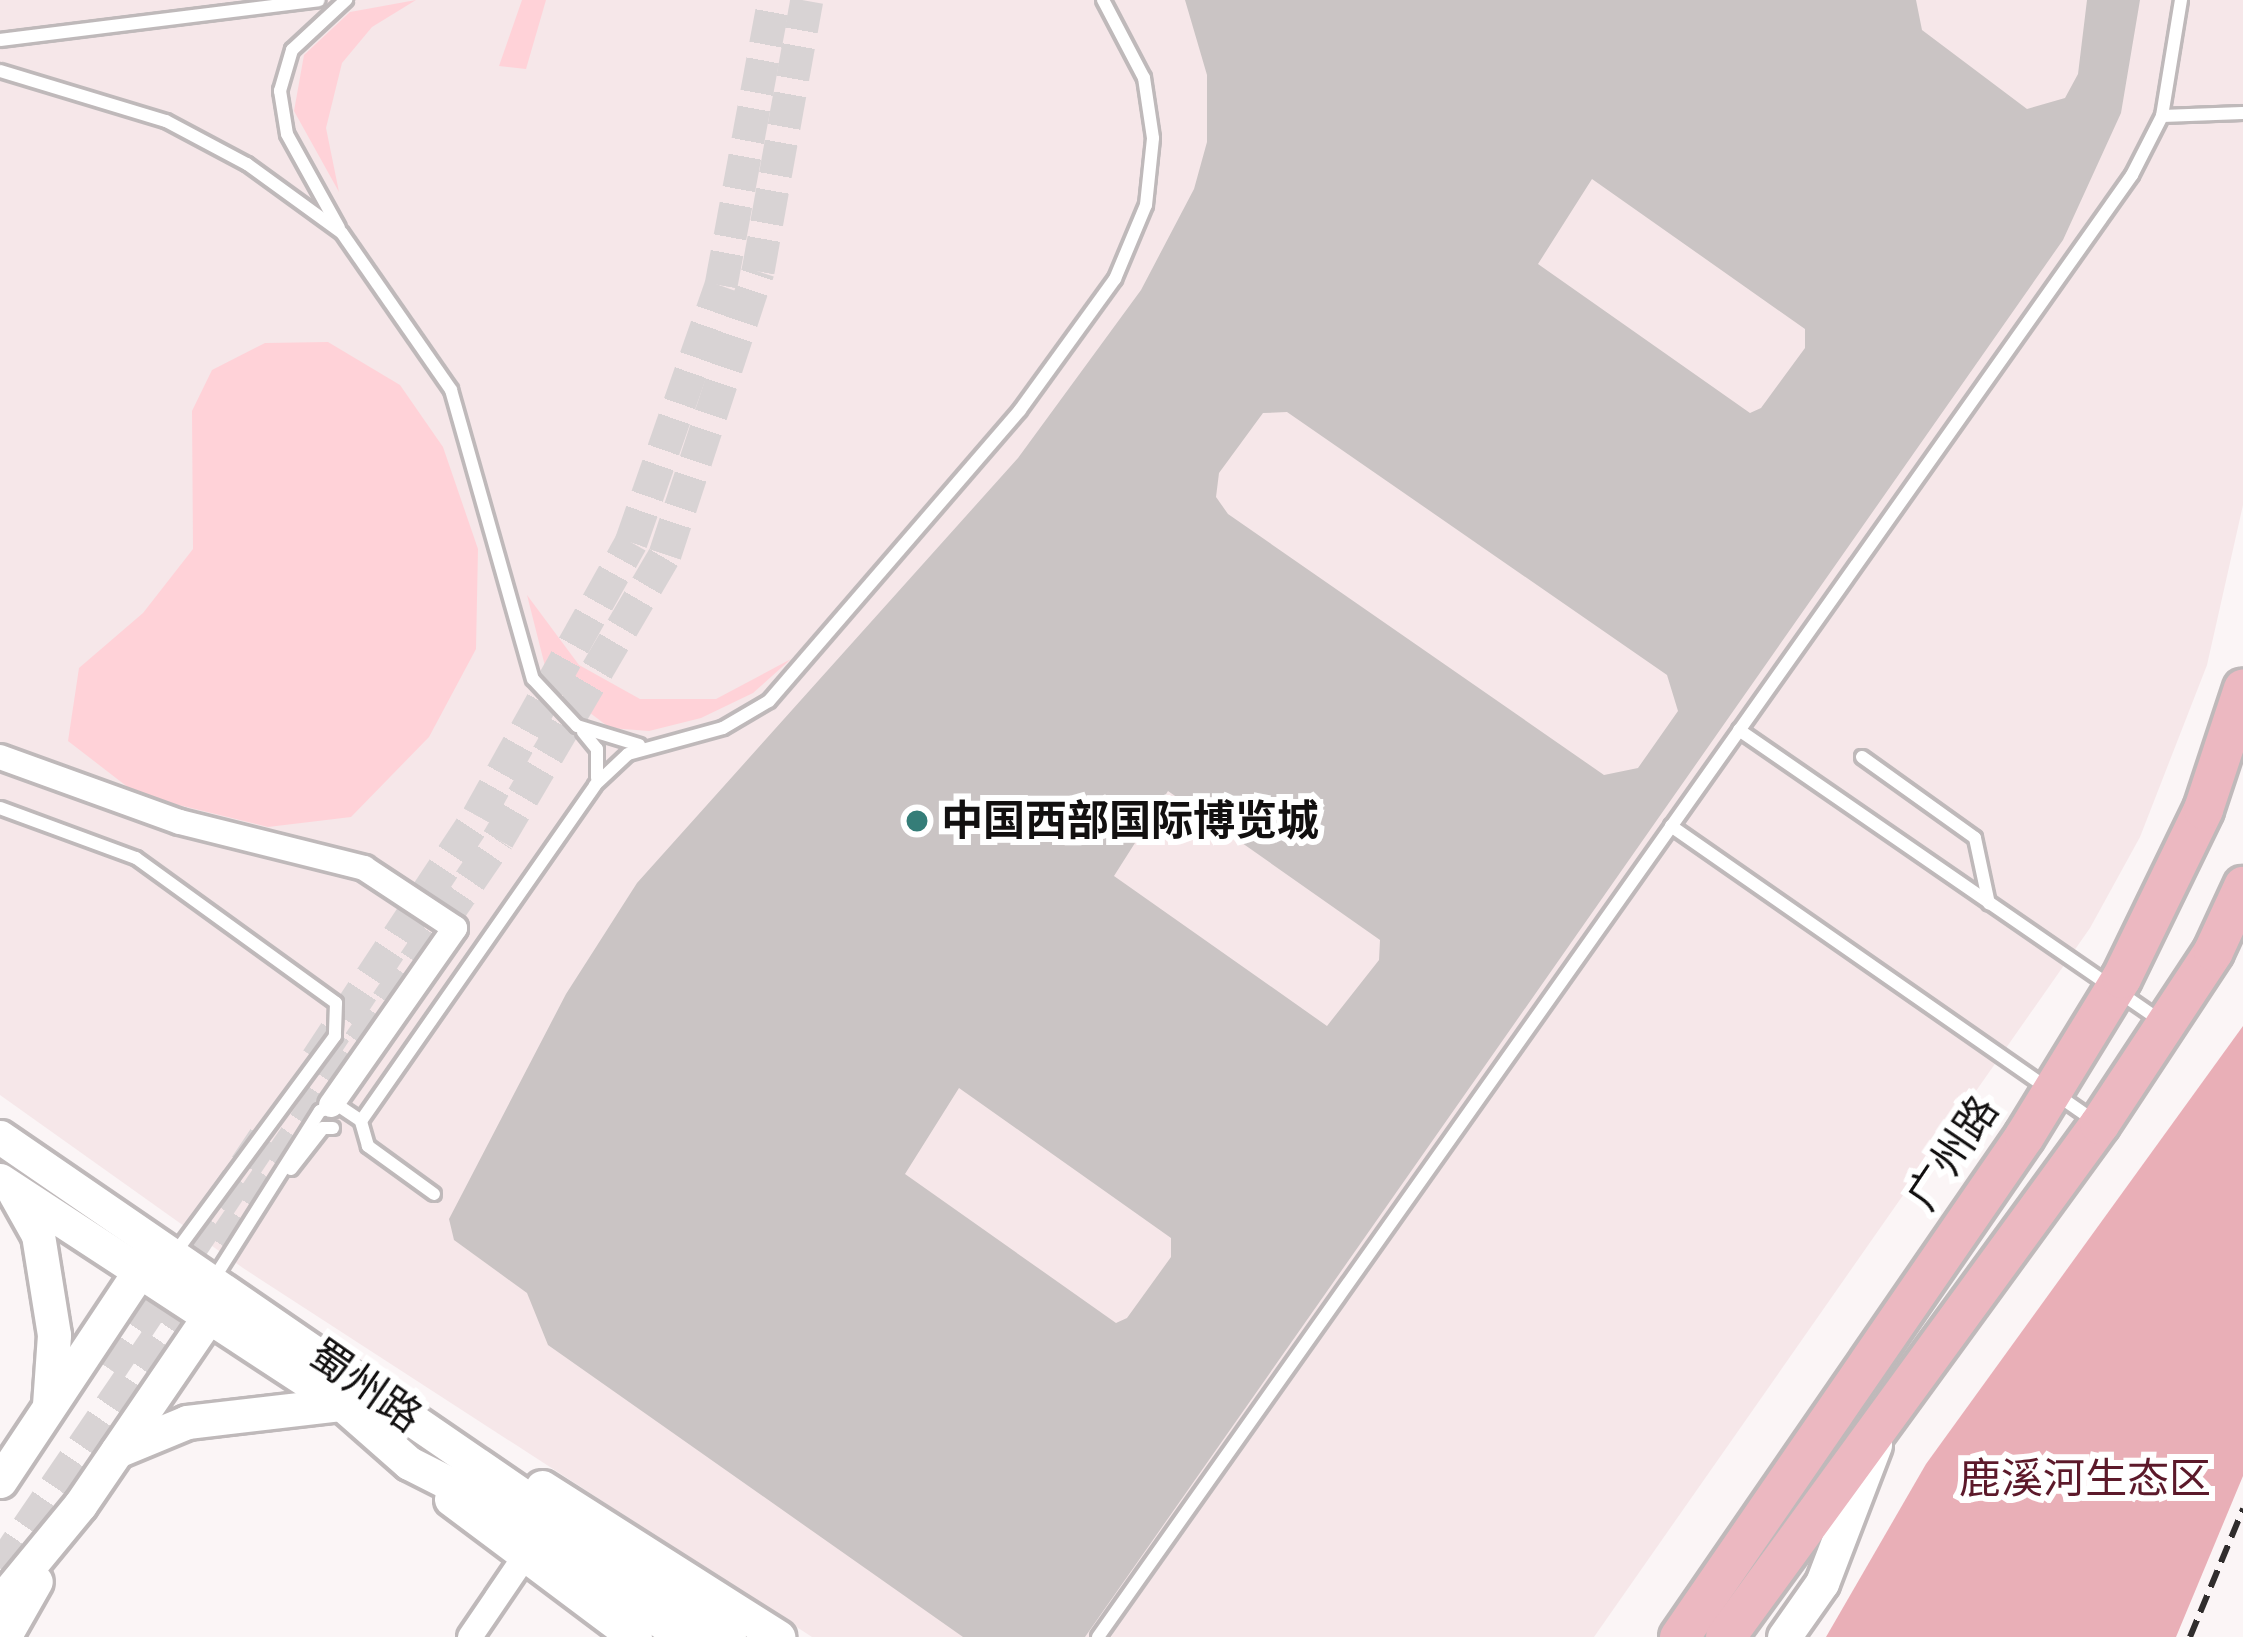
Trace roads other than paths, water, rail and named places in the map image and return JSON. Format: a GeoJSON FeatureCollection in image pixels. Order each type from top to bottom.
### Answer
{"type":"FeatureCollection","features":[{"type":"Feature","properties":{"kind":"main road","name":"广州路"},"geometry":{"type":"LineString","coordinates":[[1679,1637],[2051,1093],[2113,991],[2203,809],[2243,688]]}},
{"type":"Feature","properties":{"kind":"main road"},"geometry":{"type":"LineString","coordinates":[[1725,1637],[1894,1396],[2099,1124],[2167,1024],[2243,886]]}},
{"type":"Feature","properties":{"kind":"main road","name":"蜀州路"},"geometry":{"type":"LineString","coordinates":[[0,1137],[157,1256],[424,1426],[729,1637]]}},
{"type":"Feature","properties":{"kind":"main road","name":"蜀州路"},"geometry":{"type":"LineString","coordinates":[[6,1184],[157,1256]]}},
{"type":"Feature","properties":{"kind":"main road"},"geometry":{"type":"LineString","coordinates":[[6,1184],[38,1234],[54,1335],[50,1405]]}},
{"type":"Feature","properties":{"kind":"main road"},"geometry":{"type":"LineString","coordinates":[[5,1468],[157,1256]]}},
{"type":"Feature","properties":{"kind":"main road","name":"蜀州路"},"geometry":{"type":"LineString","coordinates":[[216,1295],[409,1463],[504,1511],[683,1637]]}},
{"type":"Feature","properties":{"kind":"main road"},"geometry":{"type":"LineString","coordinates":[[4,1637],[80,1505],[216,1295]]}},
{"type":"Feature","properties":{"kind":"main road"},"geometry":{"type":"LineString","coordinates":[[1784,1637],[1822,1583],[1894,1396]]}},
{"type":"Feature","properties":{"kind":"main road"},"geometry":{"type":"LineString","coordinates":[[116,1451],[187,1422],[342,1404]]}},
{"type":"Feature","properties":{"kind":"main road"},"geometry":{"type":"LineString","coordinates":[[424,1426],[608,1520],[778,1637]]}},
{"type":"Feature","properties":{"kind":"main road"},"geometry":{"type":"LineString","coordinates":[[409,1463],[524,1559],[635,1637]]}},
{"type":"Feature","properties":{"kind":"main road"},"geometry":{"type":"LineString","coordinates":[[0,1602],[80,1505]]}},
{"type":"Feature","properties":{"kind":"street"},"geometry":{"type":"LineString","coordinates":[[0,757],[233,838],[364,868],[455,928],[332,1116]]}},
{"type":"Feature","properties":{"kind":"street"},"geometry":{"type":"LineString","coordinates":[[470,1637],[524,1559]]}},
{"type":"Feature","properties":{"kind":"lane"},"geometry":{"type":"LineString","coordinates":[[0,40],[319,0]]}},
{"type":"Feature","properties":{"kind":"lane"},"geometry":{"type":"LineString","coordinates":[[346,0],[292,50],[280,91],[287,134],[342,233],[452,390],[489,497],[525,660],[548,701],[577,726],[610,742],[649,746],[723,728],[778,692],[1020,410],[1115,279],[1146,205],[1153,138],[1144,78],[1103,0]]}},
{"type":"Feature","properties":{"kind":"lane"},"geometry":{"type":"LineString","coordinates":[[1098,1637],[2094,232],[2162,116],[2181,0]]}},
{"type":"Feature","properties":{"kind":"lane"},"geometry":{"type":"LineString","coordinates":[[0,71],[166,121],[342,233]]}},
{"type":"Feature","properties":{"kind":"lane"},"geometry":{"type":"LineString","coordinates":[[2162,116],[2243,113]]}},
{"type":"Feature","properties":{"kind":"lane"},"geometry":{"type":"LineString","coordinates":[[577,726],[600,760],[595,785]]}},
{"type":"Feature","properties":{"kind":"lane"},"geometry":{"type":"LineString","coordinates":[[1739,730],[2167,1024]]}},
{"type":"Feature","properties":{"kind":"lane"},"geometry":{"type":"LineString","coordinates":[[434,1194],[368,1147],[361,1121],[595,785],[649,746]]}},
{"type":"Feature","properties":{"kind":"lane"},"geometry":{"type":"LineString","coordinates":[[1862,757],[1975,838],[1990,905]]}},
{"type":"Feature","properties":{"kind":"lane"},"geometry":{"type":"LineString","coordinates":[[0,808],[136,858],[336,1003],[334,1036],[157,1256]]}},
{"type":"Feature","properties":{"kind":"lane"},"geometry":{"type":"LineString","coordinates":[[1671,826],[2099,1124]]}},
{"type":"Feature","properties":{"kind":"lane"},"geometry":{"type":"LineString","coordinates":[[332,1116],[361,1121]]}},
{"type":"Feature","properties":{"kind":"lane"},"geometry":{"type":"LineString","coordinates":[[216,1295],[274,1188],[332,1116]]}},
{"type":"Feature","properties":{"kind":"lane"},"geometry":{"type":"LineString","coordinates":[[274,1188],[332,1116]]}},
{"type":"Feature","properties":{"kind":"tunnel"},"geometry":{"type":"LineString","coordinates":[[317,1059],[478,816],[631,542],[721,285],[774,0]]}},
{"type":"Feature","properties":{"kind":"tunnel"},"geometry":{"type":"LineString","coordinates":[[0,1568],[498,839],[665,554],[758,271],[807,0]]}},
{"type":"Feature","properties":{"kind":"tunnel"},"geometry":{"type":"LineString","coordinates":[[110,1369],[265,1137]]}},
{"type":"Feature","properties":{"kind":"railway"},"geometry":{"type":"LineString","coordinates":[[2190,1637],[2243,1509]]}},
{"type":"Feature","properties":{"kind":"place","name":"中国西部国际博览城"},"geometry":{"type":"Point","coordinates":[917,821]}},
{"type":"Feature","properties":{"kind":"park label","name":"鹿溪河生态区"},"geometry":{"type":"Point","coordinates":[2085,1479]}}]}
